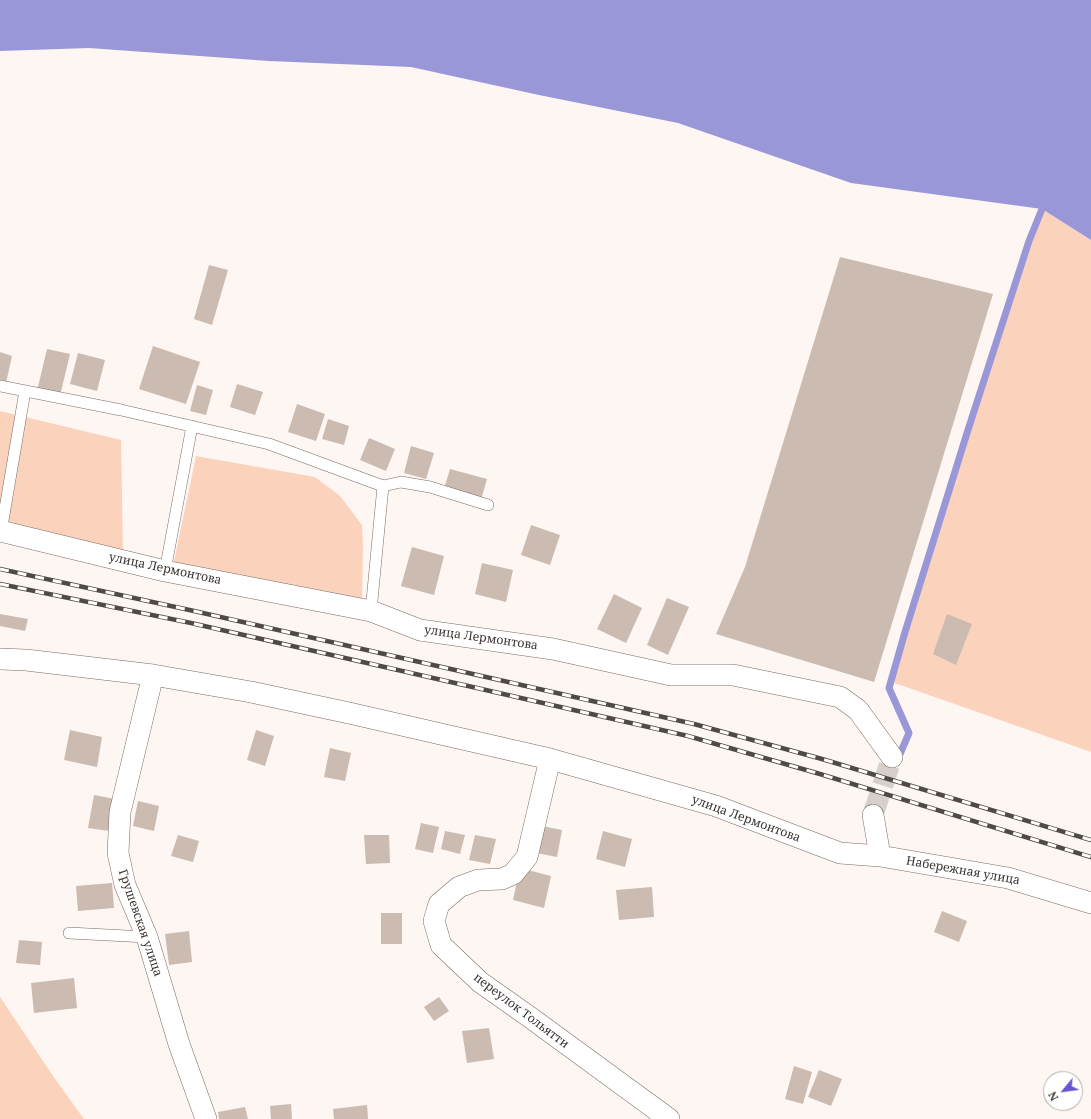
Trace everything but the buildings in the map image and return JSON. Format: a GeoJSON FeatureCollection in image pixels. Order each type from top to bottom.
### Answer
{"type":"FeatureCollection","features":[{"type":"Feature","properties":{"kind":"street","name":"улица Лермонтова"},"geometry":{"type":"LineString","coordinates":[[0,532],[165,571],[371,611],[420,630],[553,649],[671,675],[733,675],[840,697],[858,710],[892,757]]}},
{"type":"Feature","properties":{"kind":"street","name":"улица Лермонтова"},"geometry":{"type":"LineString","coordinates":[[0,659],[26,660],[152,675],[251,692],[356,715],[550,759],[716,806],[840,853],[880,856]]}},
{"type":"Feature","properties":{"kind":"street","name":"Грушевская улица"},"geometry":{"type":"LineString","coordinates":[[152,675],[120,812],[118,853],[125,885],[147,937],[179,1044],[206,1119]]}},
{"type":"Feature","properties":{"kind":"street","name":"переулок Тольятти"},"geometry":{"type":"LineString","coordinates":[[550,759],[527,857],[513,874],[502,879],[478,880],[459,887],[439,904],[434,921],[441,945],[480,982],[669,1119]]}},
{"type":"Feature","properties":{"kind":"street"},"geometry":{"type":"LineString","coordinates":[[873,815],[880,856]]}},
{"type":"Feature","properties":{"kind":"street","name":"Набережная улица"},"geometry":{"type":"LineString","coordinates":[[880,856],[1008,878],[1091,903]]}},
{"type":"Feature","properties":{"kind":"lane"},"geometry":{"type":"LineString","coordinates":[[0,386],[121,410],[269,444],[383,486],[400,482],[430,487],[488,504]]}},
{"type":"Feature","properties":{"kind":"lane"},"geometry":{"type":"LineString","coordinates":[[0,532],[25,391]]}},
{"type":"Feature","properties":{"kind":"lane"},"geometry":{"type":"LineString","coordinates":[[165,571],[192,426]]}},
{"type":"Feature","properties":{"kind":"lane"},"geometry":{"type":"LineString","coordinates":[[371,611],[383,486]]}},
{"type":"Feature","properties":{"kind":"lane"},"geometry":{"type":"LineString","coordinates":[[69,933],[147,937]]}},
{"type":"Feature","properties":{"kind":"shaded area"},"geometry":{"type":"Polygon","coordinates":[[[1042,209],[1091,240],[1091,752],[892,682],[968,438],[1042,209]]]}},
{"type":"Feature","properties":{"kind":"shaded area"},"geometry":{"type":"Polygon","coordinates":[[[0,411],[121,440],[123,552],[0,531],[0,411]]]}},
{"type":"Feature","properties":{"kind":"shaded area"},"geometry":{"type":"Polygon","coordinates":[[[196,456],[315,477],[340,496],[362,525],[362,603],[173,566],[196,456]]]}},
{"type":"Feature","properties":{"kind":"shaded area"},"geometry":{"type":"Polygon","coordinates":[[[0,997],[53,1076],[84,1119],[0,1119],[0,997]]]}},
{"type":"Feature","properties":{"kind":"water"},"geometry":{"type":"Polygon","coordinates":[[[0,0],[1091,0],[1091,240],[1042,209],[851,183],[678,123],[411,67],[269,61],[89,48],[0,51],[0,0]]]}},
{"type":"Feature","properties":{"kind":"waterway"},"geometry":{"type":"LineString","coordinates":[[897,761],[909,733],[889,688],[967,433],[1029,241],[1042,209]]}},
{"type":"Feature","properties":{"kind":"tunnel"},"geometry":{"type":"LineString","coordinates":[[873,815],[892,757]]}},
{"type":"Feature","properties":{"kind":"railway"},"geometry":{"type":"LineString","coordinates":[[0,569],[194,611],[694,724],[822,759],[1091,840]]}},
{"type":"Feature","properties":{"kind":"railway"},"geometry":{"type":"LineString","coordinates":[[0,584],[191,623],[688,736],[820,774],[1091,857]]}}]}
